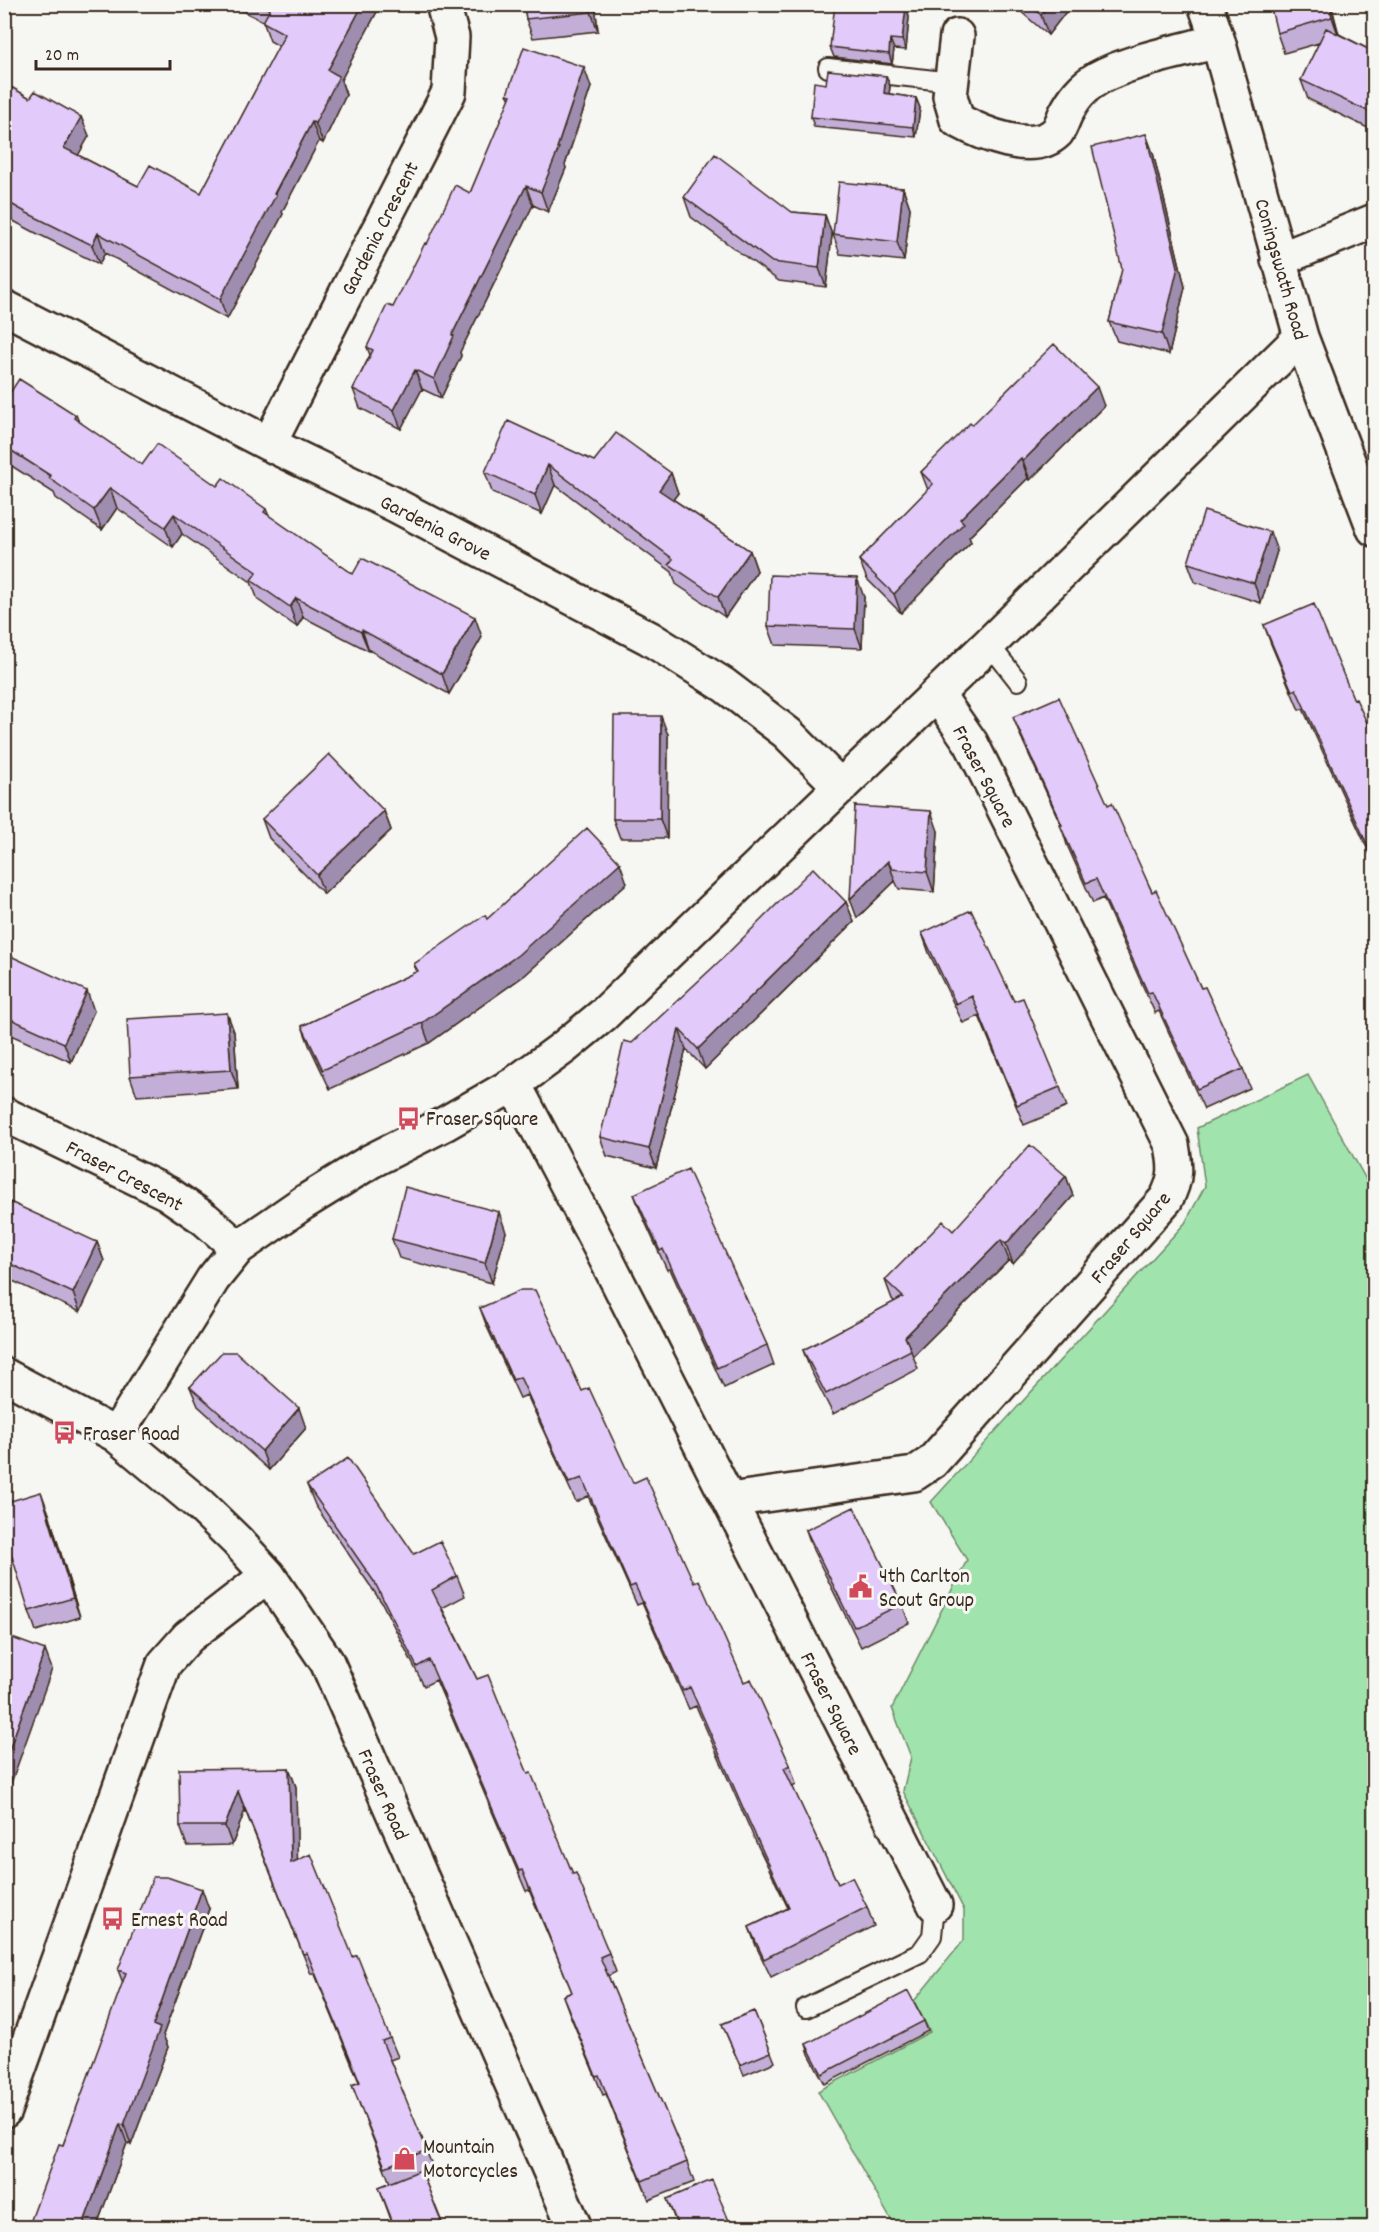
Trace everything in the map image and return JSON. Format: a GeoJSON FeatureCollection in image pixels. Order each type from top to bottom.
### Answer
{"type":"FeatureCollection","features":[{"type":"Feature","properties":{"kind":"street","name":"Gardenia Crescent"},"geometry":{"type":"LineString","coordinates":[[269,444],[449,92],[452,37],[443,4]]}},
{"type":"Feature","properties":{"kind":"street","name":"Coningswath Road"},"geometry":{"type":"LineString","coordinates":[[1205,4],[1218,41],[1301,337],[1374,529]]}},
{"type":"Feature","properties":{"kind":"street"},"geometry":{"type":"LineString","coordinates":[[957,36],[950,96],[957,120],[979,132],[1013,142],[1040,141],[1057,132],[1075,95],[1097,78],[1123,67],[1218,41]]}},
{"type":"Feature","properties":{"kind":"street"},"geometry":{"type":"LineString","coordinates":[[1278,260],[1374,221]]}},
{"type":"Feature","properties":{"kind":"street","name":"Gardenia Grove"},"geometry":{"type":"LineString","coordinates":[[4,307],[269,444],[395,505],[649,639],[724,685],[788,733],[841,787]]}},
{"type":"Feature","properties":{"kind":"street"},"geometry":{"type":"LineString","coordinates":[[116,1435],[213,1279],[238,1248],[303,1203],[371,1161],[446,1123],[514,1084],[603,1015],[989,644],[1301,337]]}},
{"type":"Feature","properties":{"kind":"street","name":"Fraser Square"},"geometry":{"type":"LineString","coordinates":[[729,1500],[914,1474],[932,1462],[1166,1199],[1175,1182],[1176,1163],[1172,1144],[970,743],[937,694]]}},
{"type":"Feature","properties":{"kind":"street","name":"Fraser Square"},"geometry":{"type":"LineString","coordinates":[[514,1084],[607,1259],[935,1905]]}},
{"type":"Feature","properties":{"kind":"street","name":"Fraser Crescent"},"geometry":{"type":"LineString","coordinates":[[4,1114],[167,1193],[205,1218],[238,1248]]}},
{"type":"Feature","properties":{"kind":"street","name":"Fraser Road"},"geometry":{"type":"LineString","coordinates":[[4,1375],[116,1435],[200,1505],[268,1575],[327,1662],[575,2228]]}},
{"type":"Feature","properties":{"kind":"street"},"geometry":{"type":"LineString","coordinates":[[4,2111],[164,1664],[188,1637],[268,1575]]}},
{"type":"Feature","properties":{"kind":"lane"},"geometry":{"type":"LineString","coordinates":[[828,68],[952,82]]}},
{"type":"Feature","properties":{"kind":"lane"},"geometry":{"type":"LineString","coordinates":[[989,644],[1018,681]]}},
{"type":"Feature","properties":{"kind":"lane"},"geometry":{"type":"LineString","coordinates":[[806,2008],[920,1953],[932,1936],[935,1905]]}},
{"type":"Feature","properties":{"kind":"green space"},"geometry":{"type":"Polygon","coordinates":[[[1308,1075],[1374,1194],[1374,2227],[895,2227],[818,2091],[930,2032],[914,2001],[964,1940],[964,1910],[903,1791],[911,1757],[892,1708],[967,1560],[931,1502],[1185,1223],[1205,1186],[1197,1128],[1308,1075]]]}},
{"type":"Feature","properties":{"kind":"building"},"geometry":{"type":"Polygon","coordinates":[[[261,4],[363,4],[328,70],[339,76],[315,123],[312,122],[220,299],[98,233],[92,245],[4,200],[4,83],[30,98],[35,91],[81,117],[64,148],[138,186],[150,165],[201,193],[285,34],[263,22],[270,9],[261,4]]]}},
{"type":"Feature","properties":{"kind":"building"},"geometry":{"type":"Polygon","coordinates":[[[524,4],[590,4],[591,12],[526,19],[524,4]]]}},
{"type":"Feature","properties":{"kind":"building"},"geometry":{"type":"Polygon","coordinates":[[[835,4],[882,4],[906,7],[902,40],[890,39],[889,54],[830,47],[835,4]]]}},
{"type":"Feature","properties":{"kind":"building"},"geometry":{"type":"Polygon","coordinates":[[[1028,4],[1049,4],[1041,15],[1028,4]]]}},
{"type":"Feature","properties":{"kind":"building"},"geometry":{"type":"Polygon","coordinates":[[[1270,4],[1329,4],[1332,17],[1277,33],[1270,4]]]}},
{"type":"Feature","properties":{"kind":"building"},"geometry":{"type":"Polygon","coordinates":[[[1326,28],[1374,52],[1374,114],[1301,80],[1326,28]]]}},
{"type":"Feature","properties":{"kind":"building"},"geometry":{"type":"Polygon","coordinates":[[[524,47],[584,67],[557,148],[559,148],[541,192],[526,186],[452,335],[454,336],[434,379],[415,370],[394,410],[353,389],[373,350],[367,347],[387,305],[393,307],[455,185],[470,193],[511,95],[507,94],[524,47]]]}},
{"type":"Feature","properties":{"kind":"building"},"geometry":{"type":"Polygon","coordinates":[[[828,70],[886,76],[884,93],[916,98],[913,127],[811,117],[814,82],[826,84],[828,70]]]}},
{"type":"Feature","properties":{"kind":"building"},"geometry":{"type":"Polygon","coordinates":[[[1146,134],[1178,267],[1162,334],[1109,322],[1122,269],[1092,147],[1146,134]]]}},
{"type":"Feature","properties":{"kind":"building"},"geometry":{"type":"Polygon","coordinates":[[[715,154],[792,212],[825,215],[819,268],[772,262],[684,197],[715,154]]]}},
{"type":"Feature","properties":{"kind":"building"},"geometry":{"type":"Polygon","coordinates":[[[839,182],[903,188],[897,242],[833,234],[839,182]]]}},
{"type":"Feature","properties":{"kind":"building"},"geometry":{"type":"Polygon","coordinates":[[[1054,344],[1097,387],[1023,461],[1021,458],[960,519],[964,523],[894,594],[859,560],[933,484],[921,472],[1054,344]]]}},
{"type":"Feature","properties":{"kind":"building"},"geometry":{"type":"Polygon","coordinates":[[[19,379],[76,415],[74,418],[142,465],[157,444],[217,486],[223,478],[266,509],[264,512],[353,574],[362,558],[475,617],[442,674],[362,630],[361,632],[296,598],[290,607],[251,580],[257,572],[174,514],[165,527],[110,488],[94,510],[49,478],[51,476],[4,446],[4,402],[19,379]]]}},
{"type":"Feature","properties":{"kind":"building"},"geometry":{"type":"Polygon","coordinates":[[[508,421],[594,461],[616,433],[671,473],[659,490],[750,551],[718,597],[669,564],[673,559],[548,465],[535,495],[485,472],[508,421]]]}},
{"type":"Feature","properties":{"kind":"building"},"geometry":{"type":"Polygon","coordinates":[[[1204,511],[1270,532],[1254,583],[1188,563],[1204,511]]]}},
{"type":"Feature","properties":{"kind":"building"},"geometry":{"type":"Polygon","coordinates":[[[770,575],[857,578],[855,629],[768,626],[770,575]]]}},
{"type":"Feature","properties":{"kind":"building"},"geometry":{"type":"Polygon","coordinates":[[[1314,604],[1354,700],[1356,699],[1374,738],[1374,859],[1296,689],[1292,691],[1264,625],[1314,604]]]}},
{"type":"Feature","properties":{"kind":"building"},"geometry":{"type":"Polygon","coordinates":[[[1059,697],[1108,805],[1112,803],[1152,892],[1156,890],[1201,988],[1205,987],[1243,1069],[1197,1089],[1152,992],[1148,993],[1096,879],[1086,883],[1013,717],[1059,697]]]}},
{"type":"Feature","properties":{"kind":"building"},"geometry":{"type":"Polygon","coordinates":[[[614,716],[661,716],[660,819],[613,819],[614,716]]]}},
{"type":"Feature","properties":{"kind":"building"},"geometry":{"type":"Polygon","coordinates":[[[329,754],[384,811],[317,875],[262,819],[329,754]]]}},
{"type":"Feature","properties":{"kind":"building"},"geometry":{"type":"Polygon","coordinates":[[[855,806],[931,811],[927,872],[892,869],[888,861],[850,899],[855,806]]]}},
{"type":"Feature","properties":{"kind":"building"},"geometry":{"type":"Polygon","coordinates":[[[587,828],[620,863],[518,955],[422,1023],[323,1070],[302,1026],[418,971],[414,964],[485,915],[487,919],[587,828]]]}},
{"type":"Feature","properties":{"kind":"building"},"geometry":{"type":"Polygon","coordinates":[[[813,868],[846,902],[698,1049],[679,1029],[649,1149],[600,1137],[624,1041],[632,1043],[724,957],[813,868]]]}},
{"type":"Feature","properties":{"kind":"building"},"geometry":{"type":"Polygon","coordinates":[[[971,910],[1014,1001],[1023,998],[1060,1087],[1017,1105],[972,996],[956,1004],[922,933],[971,910]]]}},
{"type":"Feature","properties":{"kind":"building"},"geometry":{"type":"Polygon","coordinates":[[[4,953],[87,991],[64,1043],[4,1016],[4,953]]]}},
{"type":"Feature","properties":{"kind":"building"},"geometry":{"type":"Polygon","coordinates":[[[227,1013],[231,1070],[130,1076],[127,1019],[227,1013]]]}},
{"type":"Feature","properties":{"kind":"building"},"geometry":{"type":"Polygon","coordinates":[[[1030,1145],[1066,1176],[1006,1244],[1001,1240],[905,1337],[911,1350],[826,1394],[803,1350],[903,1297],[885,1280],[943,1221],[953,1231],[1030,1145]]]}},
{"type":"Feature","properties":{"kind":"building"},"geometry":{"type":"Polygon","coordinates":[[[688,1169],[767,1345],[717,1368],[663,1249],[660,1251],[634,1194],[688,1169]]]}},
{"type":"Feature","properties":{"kind":"building"},"geometry":{"type":"Polygon","coordinates":[[[405,1187],[499,1212],[485,1263],[392,1239],[405,1187]]]}},
{"type":"Feature","properties":{"kind":"building"},"geometry":{"type":"Polygon","coordinates":[[[10,1202],[97,1242],[73,1293],[4,1261],[4,1214],[10,1202]]]}},
{"type":"Feature","properties":{"kind":"building"},"geometry":{"type":"Polygon","coordinates":[[[521,1290],[535,1290],[582,1391],[589,1388],[633,1483],[646,1477],[694,1583],[699,1580],[744,1682],[751,1679],[790,1765],[784,1768],[838,1884],[852,1877],[867,1907],[764,1959],[749,1927],[789,1908],[690,1687],[683,1691],[635,1585],[630,1587],[582,1478],[569,1483],[520,1377],[513,1380],[480,1308],[521,1290]]]}},
{"type":"Feature","properties":{"kind":"building"},"geometry":{"type":"Polygon","coordinates":[[[222,1352],[236,1352],[299,1408],[262,1451],[190,1387],[222,1352]]]}},
{"type":"Feature","properties":{"kind":"building"},"geometry":{"type":"Polygon","coordinates":[[[348,1458],[414,1554],[440,1541],[457,1576],[432,1590],[477,1679],[488,1675],[528,1774],[531,1773],[609,1953],[600,1957],[687,2162],[642,2181],[599,2075],[596,2076],[563,1996],[572,1992],[522,1870],[519,1871],[429,1660],[417,1667],[375,1583],[307,1485],[348,1458]]]}},
{"type":"Feature","properties":{"kind":"building"},"geometry":{"type":"Polygon","coordinates":[[[41,1492],[73,1598],[29,1611],[4,1531],[4,1503],[41,1492]]]}},
{"type":"Feature","properties":{"kind":"building","name":"4th Carlton Scout Group"},"geometry":{"type":"Polygon","coordinates":[[[854,1507],[902,1604],[854,1627],[806,1530],[854,1507]]]}},
{"type":"Feature","properties":{"kind":"building"},"geometry":{"type":"Polygon","coordinates":[[[4,1635],[45,1650],[4,1764],[4,1635]]]}},
{"type":"Feature","properties":{"kind":"building"},"geometry":{"type":"Polygon","coordinates":[[[289,1768],[291,1863],[311,1854],[353,1957],[357,1955],[390,2038],[382,2041],[427,2150],[385,2167],[352,2085],[360,2082],[307,1953],[303,1954],[238,1791],[225,1826],[180,1826],[179,1769],[289,1768]]]}},
{"type":"Feature","properties":{"kind":"building"},"geometry":{"type":"Polygon","coordinates":[[[153,1877],[167,1877],[202,1889],[153,2025],[160,2028],[124,2125],[120,2124],[82,2228],[28,2228],[59,2144],[63,2145],[126,1973],[118,1970],[153,1877]]]}},
{"type":"Feature","properties":{"kind":"building"},"geometry":{"type":"Polygon","coordinates":[[[908,1991],[924,2021],[822,2074],[806,2044],[908,1991]]]}},
{"type":"Feature","properties":{"kind":"building"},"geometry":{"type":"Polygon","coordinates":[[[754,2011],[771,2052],[740,2065],[722,2024],[754,2011]]]}},
{"type":"Feature","properties":{"kind":"building"},"geometry":{"type":"Polygon","coordinates":[[[421,2170],[444,2228],[395,2228],[379,2187],[421,2170]]]}},
{"type":"Feature","properties":{"kind":"building"},"geometry":{"type":"Polygon","coordinates":[[[712,2180],[732,2228],[679,2228],[667,2199],[712,2180]]]}},
{"type":"Feature","properties":{"kind":"place","name":"Fraser Square"},"geometry":{"type":"Point","coordinates":[408,1118]}},
{"type":"Feature","properties":{"kind":"place","name":"Fraser Road"},"geometry":{"type":"Point","coordinates":[65,1433]}},
{"type":"Feature","properties":{"kind":"place","name":"4th Carlton Scout Group"},"geometry":{"type":"Point","coordinates":[861,1587]}},
{"type":"Feature","properties":{"kind":"place","name":"Ernest Road"},"geometry":{"type":"Point","coordinates":[113,1919]}},
{"type":"Feature","properties":{"kind":"place","name":"Mountain Motorcycles"},"geometry":{"type":"Point","coordinates":[405,2158]}}]}
